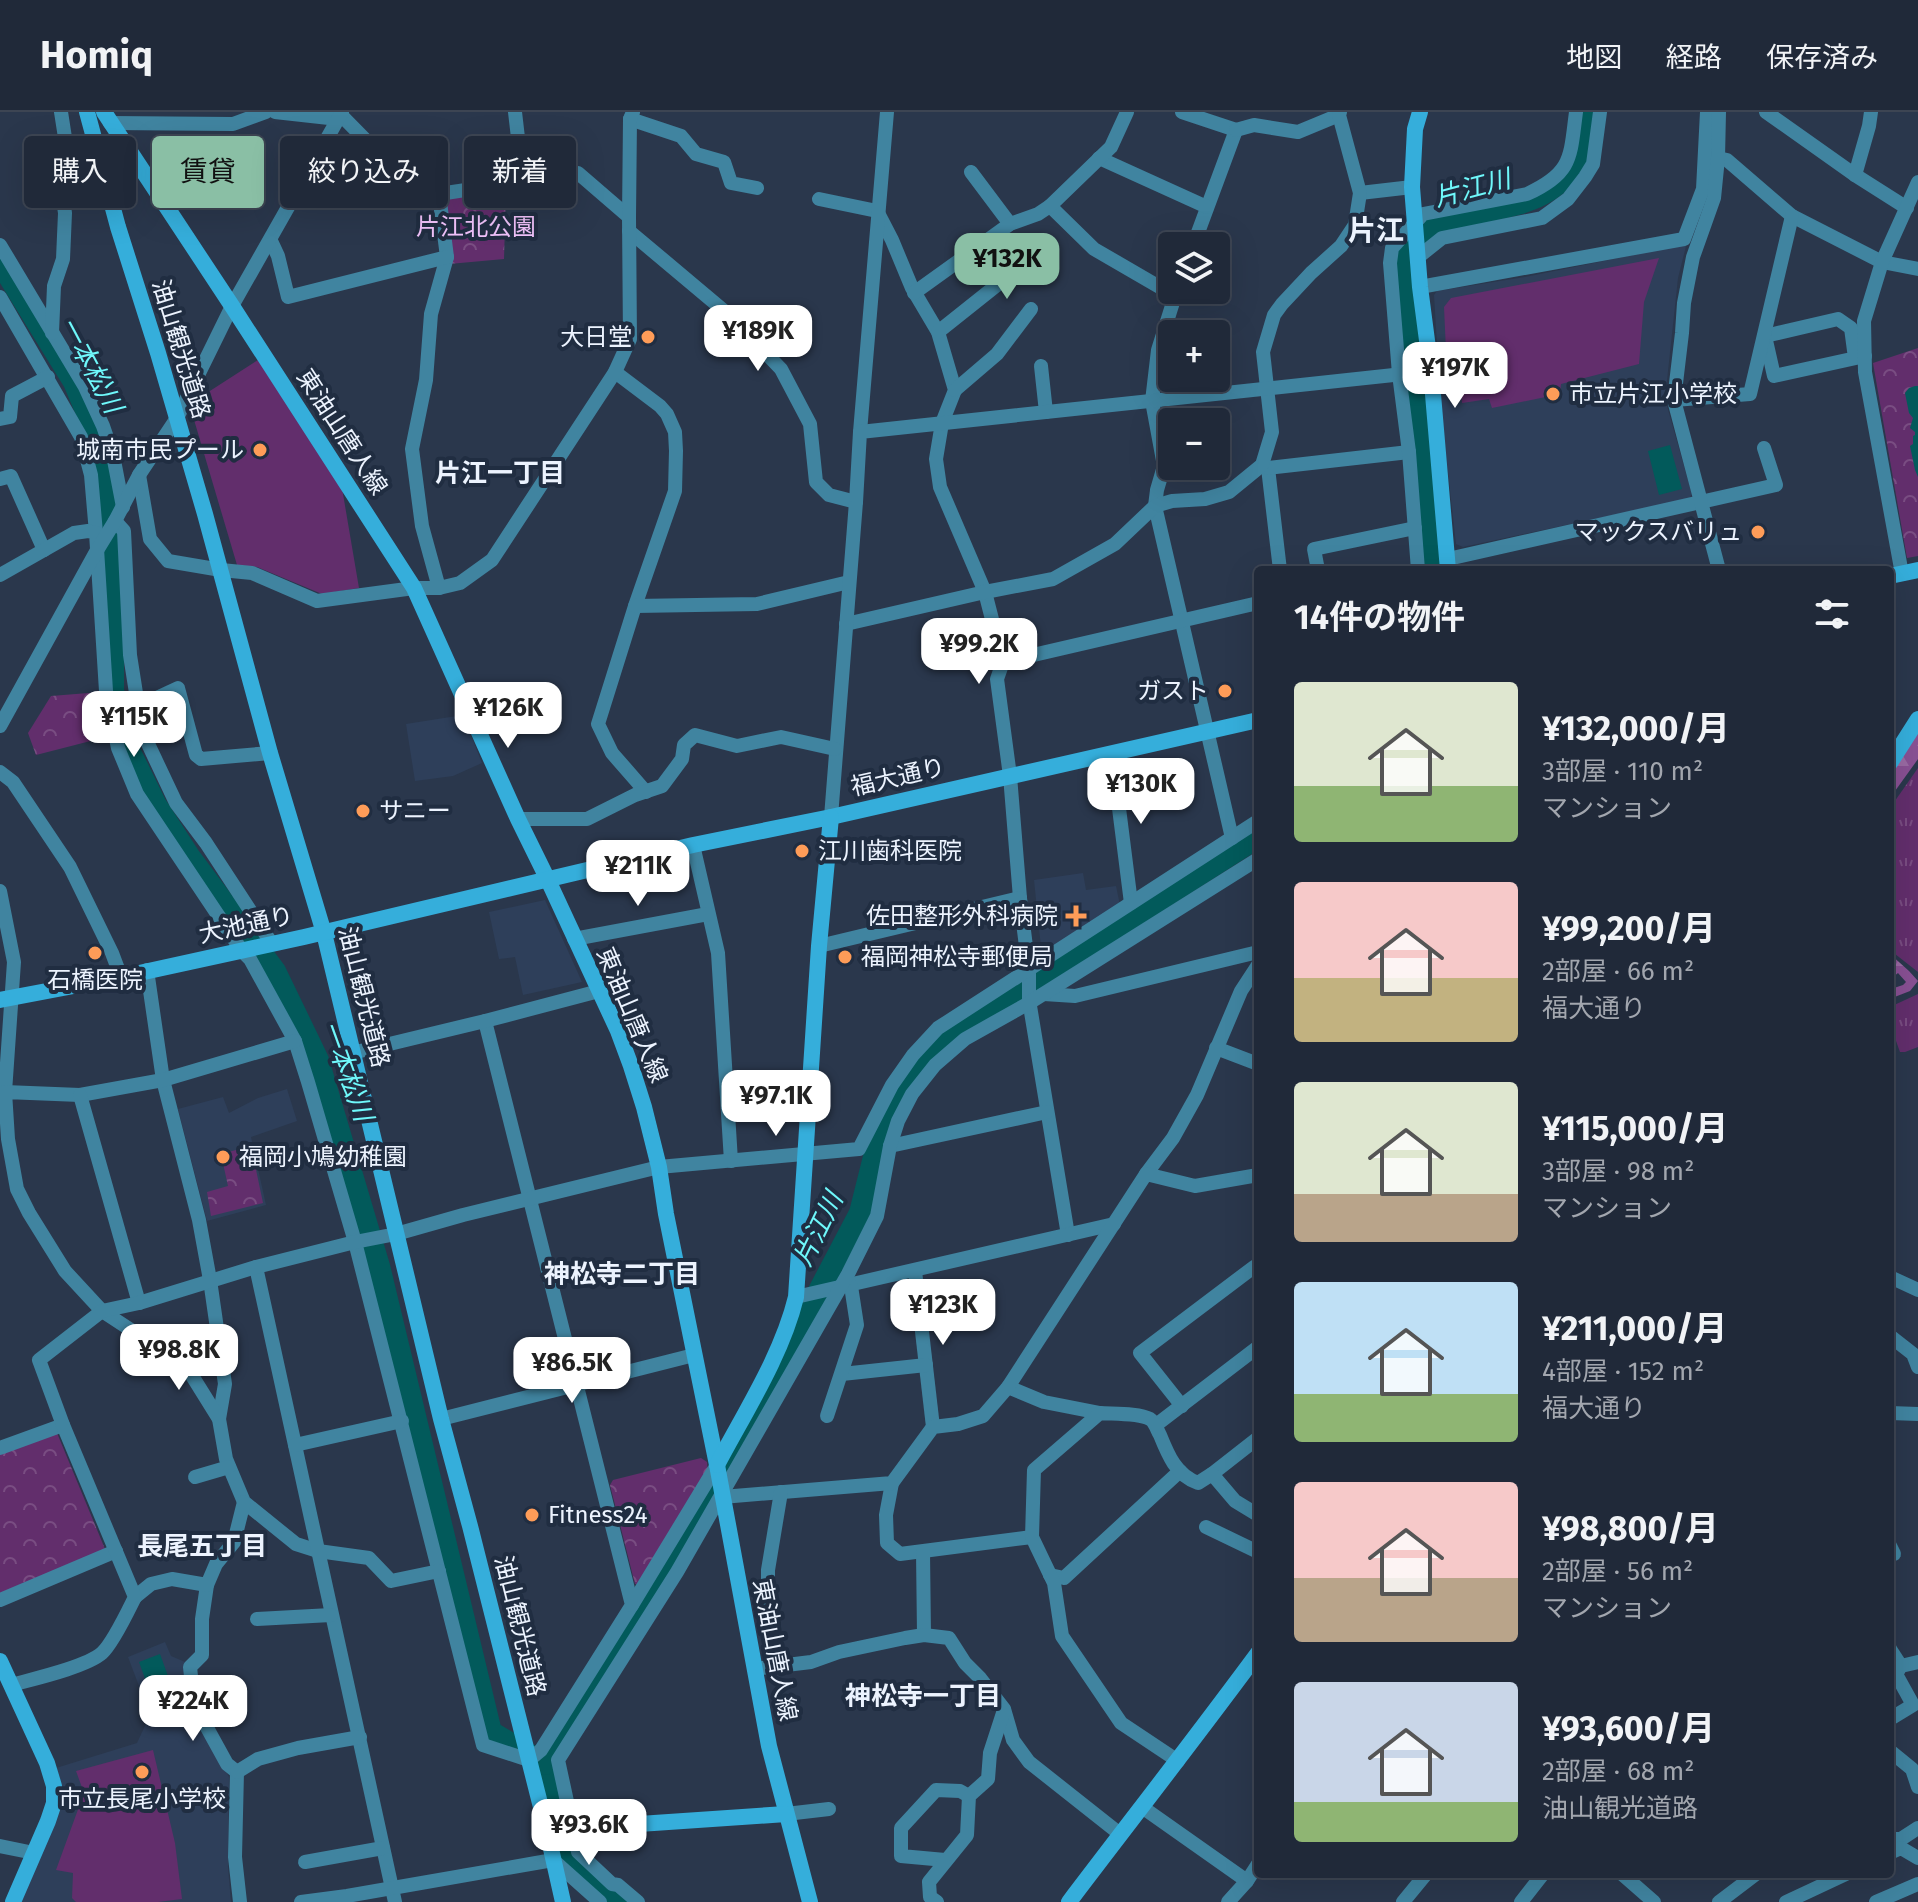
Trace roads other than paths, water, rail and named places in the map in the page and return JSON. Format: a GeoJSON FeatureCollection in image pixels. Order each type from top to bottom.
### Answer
{"type":"FeatureCollection","features":[{"type":"Feature","properties":{"kind":"street"},"geometry":{"type":"LineString","coordinates":[[52,333],[54,286],[63,259],[65,213],[62,193],[66,144],[61,112]]}},
{"type":"Feature","properties":{"kind":"street","name":"油山観光道路"},"geometry":{"type":"LineString","coordinates":[[87,112],[324,933],[352,1053],[388,1236],[470,1526],[522,1733],[532,1757],[563,1902]]}},
{"type":"Feature","properties":{"kind":"street"},"geometry":{"type":"LineString","coordinates":[[107,117],[233,124],[266,112]]}},
{"type":"Feature","properties":{"kind":"street"},"geometry":{"type":"LineString","coordinates":[[275,112],[340,115],[361,136]]}},
{"type":"Feature","properties":{"kind":"street"},"geometry":{"type":"LineString","coordinates":[[515,112],[518,136]]}},
{"type":"Feature","properties":{"kind":"street"},"geometry":{"type":"LineString","coordinates":[[0,297],[81,437],[91,475],[106,691],[118,748],[137,794],[244,950],[295,1041],[357,1241],[483,1745],[532,1757],[632,1605],[717,1467],[803,1296],[806,1154],[819,946],[887,112]]}},
{"type":"Feature","properties":{"kind":"street"},"geometry":{"type":"LineString","coordinates":[[914,293],[1010,224],[1050,206],[1111,147],[1127,112]]}},
{"type":"Feature","properties":{"kind":"street"},"geometry":{"type":"LineString","coordinates":[[1182,112],[1236,130]]}},
{"type":"Feature","properties":{"kind":"street"},"geometry":{"type":"LineString","coordinates":[[1420,112],[1415,129],[1412,187],[1427,371],[1448,565],[1776,485],[1764,448]]}},
{"type":"Feature","properties":{"kind":"street"},"geometry":{"type":"LineString","coordinates":[[1418,566],[1390,263],[1392,248],[1423,214],[1527,194],[1560,174],[1570,155],[1576,112]]}},
{"type":"Feature","properties":{"kind":"street"},"geometry":{"type":"LineString","coordinates":[[1417,255],[1442,238],[1542,218],[1568,199],[1593,164],[1600,112]]}},
{"type":"Feature","properties":{"kind":"street"},"geometry":{"type":"LineString","coordinates":[[1420,287],[1684,239],[1703,189],[1707,112]]}},
{"type":"Feature","properties":{"kind":"street"},"geometry":{"type":"LineString","coordinates":[[1718,566],[1674,400],[1684,303],[1693,257],[1714,198],[1719,112]]}},
{"type":"Feature","properties":{"kind":"street"},"geometry":{"type":"LineString","coordinates":[[1766,112],[1907,208]]}},
{"type":"Feature","properties":{"kind":"street"},"geometry":{"type":"LineString","coordinates":[[1855,175],[1871,112]]}},
{"type":"Feature","properties":{"kind":"street"},"geometry":{"type":"LineString","coordinates":[[1198,232],[1236,130],[1256,118],[1298,132],[1339,113],[1360,193],[1355,225],[1341,246],[1311,273],[1274,315],[1263,352],[1272,432],[1265,467],[1279,566]]}},
{"type":"Feature","properties":{"kind":"street"},"geometry":{"type":"LineString","coordinates":[[0,726],[139,475],[177,418],[232,306],[340,115]]}},
{"type":"Feature","properties":{"kind":"street"},"geometry":{"type":"LineString","coordinates":[[139,475],[150,539],[168,561],[252,573],[317,601],[460,583],[492,560],[615,372],[630,339],[632,116],[681,136],[696,154],[724,162],[731,183],[757,188]]}},
{"type":"Feature","properties":{"kind":"street","name":"東油山唐人線"},"geometry":{"type":"LineString","coordinates":[[107,117],[414,588],[631,1066],[659,1167],[769,1746],[810,1902]]}},
{"type":"Feature","properties":{"kind":"street"},"geometry":{"type":"LineString","coordinates":[[1099,158],[1207,207]]}},
{"type":"Feature","properties":{"kind":"street"},"geometry":{"type":"LineString","coordinates":[[1718,158],[1727,160],[1792,216],[1882,262],[1918,269]]}},
{"type":"Feature","properties":{"kind":"street"},"geometry":{"type":"LineString","coordinates":[[971,172],[1010,224]]}},
{"type":"Feature","properties":{"kind":"street"},"geometry":{"type":"LineString","coordinates":[[576,173],[729,315],[781,369],[810,424],[816,482],[829,495],[856,502]]}},
{"type":"Feature","properties":{"kind":"street"},"geometry":{"type":"LineString","coordinates":[[1860,357],[1864,321],[1882,262],[1918,182]]}},
{"type":"Feature","properties":{"kind":"street"},"geometry":{"type":"LineString","coordinates":[[1360,193],[1412,187]]}},
{"type":"Feature","properties":{"kind":"street"},"geometry":{"type":"LineString","coordinates":[[819,199],[877,211]]}},
{"type":"Feature","properties":{"kind":"street"},"geometry":{"type":"LineString","coordinates":[[1050,206],[1094,249],[1158,283]]}},
{"type":"Feature","properties":{"kind":"street"},"geometry":{"type":"LineString","coordinates":[[439,588],[422,526],[412,449],[426,380],[431,314],[447,257],[441,208]]}},
{"type":"Feature","properties":{"kind":"street"},"geometry":{"type":"LineString","coordinates":[[877,211],[914,293],[938,332],[955,390]]}},
{"type":"Feature","properties":{"kind":"street"},"geometry":{"type":"LineString","coordinates":[[1674,400],[1750,394],[1792,216]]}},
{"type":"Feature","properties":{"kind":"street"},"geometry":{"type":"LineString","coordinates":[[271,241],[288,297],[447,257]]}},
{"type":"Feature","properties":{"kind":"street"},"geometry":{"type":"LineString","coordinates":[[0,245],[85,387],[113,455],[123,507]]}},
{"type":"Feature","properties":{"kind":"street"},"geometry":{"type":"LineString","coordinates":[[938,332],[997,285],[970,252]]}},
{"type":"Feature","properties":{"kind":"street"},"geometry":{"type":"LineString","coordinates":[[1173,304],[1158,350],[1152,401],[1164,466],[1155,506],[1232,838]]}},
{"type":"Feature","properties":{"kind":"street"},"geometry":{"type":"LineString","coordinates":[[1031,309],[997,354],[955,390],[942,423],[936,459],[940,487],[985,592],[1003,662],[997,679],[1010,776],[1029,1002],[1068,1235]]}},
{"type":"Feature","properties":{"kind":"street"},"geometry":{"type":"LineString","coordinates":[[1765,336],[1838,319],[1851,328],[1865,372],[1903,574]]}},
{"type":"Feature","properties":{"kind":"street"},"geometry":{"type":"LineString","coordinates":[[1765,336],[1774,376],[1860,357]]}},
{"type":"Feature","properties":{"kind":"street"},"geometry":{"type":"LineString","coordinates":[[1041,366],[1046,412]]}},
{"type":"Feature","properties":{"kind":"street"},"geometry":{"type":"LineString","coordinates":[[860,432],[1427,371]]}},
{"type":"Feature","properties":{"kind":"street"},"geometry":{"type":"LineString","coordinates":[[615,372],[660,406],[675,432],[675,491],[598,724],[612,753],[646,792]]}},
{"type":"Feature","properties":{"kind":"street"},"geometry":{"type":"LineString","coordinates":[[0,419],[10,417],[12,396],[48,377]]}},
{"type":"Feature","properties":{"kind":"street"},"geometry":{"type":"LineString","coordinates":[[846,624],[1053,579],[1115,544],[1155,506],[1172,501],[1205,499],[1229,492],[1265,467],[1409,452]]}},
{"type":"Feature","properties":{"kind":"street"},"geometry":{"type":"LineString","coordinates":[[0,479],[11,476],[44,550]]}},
{"type":"Feature","properties":{"kind":"street"},"geometry":{"type":"LineString","coordinates":[[114,524],[124,531],[130,655],[142,731],[176,803],[275,944]]}},
{"type":"Feature","properties":{"kind":"street"},"geometry":{"type":"LineString","coordinates":[[1317,566],[1314,549],[1415,528]]}},
{"type":"Feature","properties":{"kind":"street"},"geometry":{"type":"LineString","coordinates":[[0,575],[74,533],[96,533]]}},
{"type":"Feature","properties":{"kind":"street"},"geometry":{"type":"LineString","coordinates":[[635,606],[757,604],[849,582]]}},
{"type":"Feature","properties":{"kind":"street"},"geometry":{"type":"LineString","coordinates":[[1003,662],[1254,604]]}},
{"type":"Feature","properties":{"kind":"street"},"geometry":{"type":"LineString","coordinates":[[137,707],[178,688],[196,755],[201,759],[270,753]]}},
{"type":"Feature","properties":{"kind":"street"},"geometry":{"type":"LineString","coordinates":[[1894,757],[1918,719]]}},
{"type":"Feature","properties":{"kind":"street","name":"福大通り"},"geometry":{"type":"LineString","coordinates":[[548,880],[1254,721]]}},
{"type":"Feature","properties":{"kind":"street"},"geometry":{"type":"LineString","coordinates":[[518,819],[587,819],[662,786],[682,759],[684,745],[695,735],[737,746],[781,737],[835,749]]}},
{"type":"Feature","properties":{"kind":"street"},"geometry":{"type":"LineString","coordinates":[[1112,753],[1131,903]]}},
{"type":"Feature","properties":{"kind":"street"},"geometry":{"type":"LineString","coordinates":[[0,772],[13,782],[70,867],[121,977]]}},
{"type":"Feature","properties":{"kind":"street"},"geometry":{"type":"LineString","coordinates":[[135,1597],[39,1360],[102,1311],[139,1303],[256,1267],[659,1167],[859,1149],[892,1085],[913,1055],[938,1028],[1028,974],[1254,824]]}},
{"type":"Feature","properties":{"kind":"street"},"geometry":{"type":"LineString","coordinates":[[693,845],[718,953],[731,1161]]}},
{"type":"Feature","properties":{"kind":"street"},"geometry":{"type":"LineString","coordinates":[[638,1902],[618,1885],[612,1884],[578,1852],[558,1760],[677,1572],[841,1288],[877,1216],[890,1146],[912,1094],[935,1065],[965,1039],[1043,994],[1254,862]]}},
{"type":"Feature","properties":{"kind":"street","name":"大池通り"},"geometry":{"type":"LineString","coordinates":[[6,999],[275,944],[548,880]]}},
{"type":"Feature","properties":{"kind":"street"},"geometry":{"type":"LineString","coordinates":[[0,891],[14,962],[6,999],[2,1092],[17,1189],[65,1271],[102,1311],[186,1366],[219,1419]]}},
{"type":"Feature","properties":{"kind":"street"},"geometry":{"type":"LineString","coordinates":[[819,946],[1020,898]]}},
{"type":"Feature","properties":{"kind":"street"},"geometry":{"type":"LineString","coordinates":[[574,939],[708,914]]}},
{"type":"Feature","properties":{"kind":"street"},"geometry":{"type":"LineString","coordinates":[[1043,994],[1075,996],[1254,953]]}},
{"type":"Feature","properties":{"kind":"street"},"geometry":{"type":"LineString","coordinates":[[147,970],[163,1080],[199,1220],[224,1365],[225,1384],[219,1419],[226,1459],[244,1502],[296,1544],[318,1551],[369,1558],[391,1581],[439,1571]]}},
{"type":"Feature","properties":{"kind":"street"},"geometry":{"type":"LineString","coordinates":[[933,1427],[958,1424],[983,1416],[1008,1387],[1146,1174],[1173,1138],[1197,1095],[1241,991],[1254,971]]}},
{"type":"Feature","properties":{"kind":"street"},"geometry":{"type":"LineString","coordinates":[[352,1053],[599,991]]}},
{"type":"Feature","properties":{"kind":"street"},"geometry":{"type":"LineString","coordinates":[[485,1021],[632,1605]]}},
{"type":"Feature","properties":{"kind":"street"},"geometry":{"type":"LineString","coordinates":[[2,1092],[80,1095],[163,1080],[295,1041]]}},
{"type":"Feature","properties":{"kind":"street"},"geometry":{"type":"LineString","coordinates":[[1216,1048],[1254,1062]]}},
{"type":"Feature","properties":{"kind":"street"},"geometry":{"type":"LineString","coordinates":[[80,1095],[139,1303]]}},
{"type":"Feature","properties":{"kind":"street"},"geometry":{"type":"LineString","coordinates":[[890,1146],[1047,1112]]}},
{"type":"Feature","properties":{"kind":"street"},"geometry":{"type":"LineString","coordinates":[[1146,1174],[1195,1186],[1254,1176]]}},
{"type":"Feature","properties":{"kind":"street"},"geometry":{"type":"LineString","coordinates":[[0,1194],[17,1189]]}},
{"type":"Feature","properties":{"kind":"street"},"geometry":{"type":"LineString","coordinates":[[803,1296],[1114,1224]]}},
{"type":"Feature","properties":{"kind":"street"},"geometry":{"type":"LineString","coordinates":[[256,1267],[393,1894]]}},
{"type":"Feature","properties":{"kind":"street"},"geometry":{"type":"LineString","coordinates":[[1182,1406],[1140,1353],[1254,1267]]}},
{"type":"Feature","properties":{"kind":"street"},"geometry":{"type":"LineString","coordinates":[[915,1271],[933,1427],[892,1483],[886,1515],[887,1543],[900,1554],[1032,1537]]}},
{"type":"Feature","properties":{"kind":"street"},"geometry":{"type":"LineString","coordinates":[[1894,1279],[1918,1290]]}},
{"type":"Feature","properties":{"kind":"street"},"geometry":{"type":"LineString","coordinates":[[827,1416],[857,1325],[841,1288]]}},
{"type":"Feature","properties":{"kind":"street"},"geometry":{"type":"LineString","coordinates":[[1894,1339],[1916,1357]]}},
{"type":"Feature","properties":{"kind":"street"},"geometry":{"type":"LineString","coordinates":[[1156,1425],[1254,1350]]}},
{"type":"Feature","properties":{"kind":"street"},"geometry":{"type":"LineString","coordinates":[[441,1419],[694,1355]]}},
{"type":"Feature","properties":{"kind":"street"},"geometry":{"type":"LineString","coordinates":[[842,1374],[926,1365]]}},
{"type":"Feature","properties":{"kind":"street"},"geometry":{"type":"LineString","coordinates":[[1008,1387],[1044,1402],[1151,1419],[1168,1457],[1186,1479],[1198,1483],[1254,1441]]}},
{"type":"Feature","properties":{"kind":"street"},"geometry":{"type":"LineString","coordinates":[[1100,1413],[1034,1470],[1032,1537],[1054,1583],[1062,1636],[1121,1723],[1178,1761]]}},
{"type":"Feature","properties":{"kind":"street"},"geometry":{"type":"LineString","coordinates":[[1894,1413],[1918,1414]]}},
{"type":"Feature","properties":{"kind":"street"},"geometry":{"type":"LineString","coordinates":[[295,1445],[402,1421]]}},
{"type":"Feature","properties":{"kind":"street"},"geometry":{"type":"LineString","coordinates":[[0,1448],[63,1425]]}},
{"type":"Feature","properties":{"kind":"street"},"geometry":{"type":"LineString","coordinates":[[195,1477],[229,1467]]}},
{"type":"Feature","properties":{"kind":"street"},"geometry":{"type":"LineString","coordinates":[[1050,1575],[1064,1578],[1180,1471]]}},
{"type":"Feature","properties":{"kind":"street"},"geometry":{"type":"LineString","coordinates":[[1212,1474],[1235,1501],[1254,1513]]}},
{"type":"Feature","properties":{"kind":"street"},"geometry":{"type":"LineString","coordinates":[[721,1494],[892,1483]]}},
{"type":"Feature","properties":{"kind":"street"},"geometry":{"type":"LineString","coordinates":[[773,1666],[768,1625],[768,1570],[781,1492]]}},
{"type":"Feature","properties":{"kind":"street"},"geometry":{"type":"LineString","coordinates":[[237,1772],[227,1764],[194,1704],[190,1667],[202,1655],[202,1619],[207,1585],[216,1564],[234,1542],[244,1502]]}},
{"type":"Feature","properties":{"kind":"street"},"geometry":{"type":"LineString","coordinates":[[1206,1527],[1254,1550]]}},
{"type":"Feature","properties":{"kind":"street"},"geometry":{"type":"LineString","coordinates":[[0,1600],[116,1551]]}},
{"type":"Feature","properties":{"kind":"street"},"geometry":{"type":"LineString","coordinates":[[923,1552],[924,1635]]}},
{"type":"Feature","properties":{"kind":"street"},"geometry":{"type":"LineString","coordinates":[[11,1685],[75,1667],[102,1653],[135,1597],[151,1584],[172,1579],[207,1585]]}},
{"type":"Feature","properties":{"kind":"street"},"geometry":{"type":"LineString","coordinates":[[257,1619],[331,1615]]}},
{"type":"Feature","properties":{"kind":"street"},"geometry":{"type":"LineString","coordinates":[[754,1669],[811,1662],[839,1652],[924,1635],[949,1638],[965,1663],[1004,1709],[1013,1740],[1029,1762],[1120,1834]]}},
{"type":"Feature","properties":{"kind":"street"},"geometry":{"type":"LineString","coordinates":[[1894,1655],[1901,1666]]}},
{"type":"Feature","properties":{"kind":"street"},"geometry":{"type":"LineString","coordinates":[[1069,1902],[1254,1658]]}},
{"type":"Feature","properties":{"kind":"street"},"geometry":{"type":"LineString","coordinates":[[1894,1717],[1913,1705],[1896,1674],[1901,1666],[1918,1662]]}},
{"type":"Feature","properties":{"kind":"street"},"geometry":{"type":"LineString","coordinates":[[1,1666],[47,1763],[54,1786],[54,1803],[13,1902]]}},
{"type":"Feature","properties":{"kind":"street"},"geometry":{"type":"LineString","coordinates":[[937,1902],[930,1897],[929,1882],[967,1835],[969,1796],[988,1779],[990,1753],[1004,1709]]}},
{"type":"Feature","properties":{"kind":"street"},"geometry":{"type":"LineString","coordinates":[[237,1772],[258,1759],[360,1737]]}},
{"type":"Feature","properties":{"kind":"street"},"geometry":{"type":"LineString","coordinates":[[1894,1754],[1912,1769],[1917,1783]]}},
{"type":"Feature","properties":{"kind":"street"},"geometry":{"type":"LineString","coordinates":[[237,1772],[235,1857],[240,1902]]}},
{"type":"Feature","properties":{"kind":"street"},"geometry":{"type":"LineString","coordinates":[[945,1860],[901,1856],[901,1828],[936,1790],[960,1791],[969,1796]]}},
{"type":"Feature","properties":{"kind":"street"},"geometry":{"type":"LineString","coordinates":[[1142,1807],[1247,1881]]}},
{"type":"Feature","properties":{"kind":"street"},"geometry":{"type":"LineString","coordinates":[[549,1831],[829,1809]]}},
{"type":"Feature","properties":{"kind":"street"},"geometry":{"type":"LineString","coordinates":[[1918,1828],[1896,1845],[1918,1858]]}},
{"type":"Feature","properties":{"kind":"street"},"geometry":{"type":"LineString","coordinates":[[0,1846],[34,1853]]}},
{"type":"Feature","properties":{"kind":"street"},"geometry":{"type":"LineString","coordinates":[[305,1862],[383,1848]]}},
{"type":"Feature","properties":{"kind":"street"},"geometry":{"type":"LineString","coordinates":[[301,1902],[393,1894],[553,1860],[600,1902]]}},
{"type":"Feature","properties":{"kind":"street"},"geometry":{"type":"LineString","coordinates":[[1228,1902],[1254,1870]]}},
{"type":"Feature","properties":{"kind":"street"},"geometry":{"type":"LineString","coordinates":[[1403,1902],[1423,1878]]}},
{"type":"Feature","properties":{"kind":"street"},"geometry":{"type":"LineString","coordinates":[[1521,1902],[1540,1878]]}},
{"type":"Feature","properties":{"kind":"street"},"geometry":{"type":"LineString","coordinates":[[1627,1878],[1654,1902]]}},
{"type":"Feature","properties":{"kind":"street"},"geometry":{"type":"LineString","coordinates":[[1719,1902],[1751,1878]]}},
{"type":"Feature","properties":{"kind":"street"},"geometry":{"type":"LineString","coordinates":[[1786,1902],[1837,1878]]}},
{"type":"Feature","properties":{"kind":"street"},"geometry":{"type":"LineString","coordinates":[[1876,1902],[1918,1884]]}},
{"type":"Feature","properties":{"kind":"waterway","name":"片江川"},"geometry":{"type":"LineString","coordinates":[[1430,566],[1402,253],[1435,225],[1520,203],[1557,185],[1571,169],[1581,148],[1588,112]]}},
{"type":"Feature","properties":{"kind":"waterway","name":"一本松川"},"geometry":{"type":"LineString","coordinates":[[0,262],[74,382],[97,437],[107,491],[113,571],[113,690],[123,738],[156,805],[189,856],[275,971],[318,1060],[379,1266],[491,1732],[545,1764],[572,1860],[589,1878],[622,1902]]}},
{"type":"Feature","properties":{"kind":"waterway","name":"片江川"},"geometry":{"type":"LineString","coordinates":[[545,1764],[560,1730],[688,1536],[732,1456],[860,1213],[878,1141],[892,1106],[931,1052],[954,1032],[1254,840]]}},
{"type":"Feature","properties":{"kind":"place","name":"大日堂"},"geometry":{"type":"Point","coordinates":[648,337]}},
{"type":"Feature","properties":{"kind":"place","name":"市立片江小学校"},"geometry":{"type":"Point","coordinates":[1553,394]}},
{"type":"Feature","properties":{"kind":"place","name":"城南市民プール"},"geometry":{"type":"Point","coordinates":[260,450]}},
{"type":"Feature","properties":{"kind":"place","name":"マックスバリュ"},"geometry":{"type":"Point","coordinates":[1758,532]}},
{"type":"Feature","properties":{"kind":"place","name":"ガスト"},"geometry":{"type":"Point","coordinates":[1225,691]}},
{"type":"Feature","properties":{"kind":"place","name":"サニー"},"geometry":{"type":"Point","coordinates":[363,811]}},
{"type":"Feature","properties":{"kind":"place","name":"江川歯科医院"},"geometry":{"type":"Point","coordinates":[802,851]}},
{"type":"Feature","properties":{"kind":"place","name":"佐田整形外科病院"},"geometry":{"type":"Point","coordinates":[1076,916]}},
{"type":"Feature","properties":{"kind":"place","name":"石橋医院"},"geometry":{"type":"Point","coordinates":[95,953]}},
{"type":"Feature","properties":{"kind":"place","name":"福岡神松寺郵便局"},"geometry":{"type":"Point","coordinates":[845,957]}},
{"type":"Feature","properties":{"kind":"place","name":"福岡小鳩幼稚園"},"geometry":{"type":"Point","coordinates":[223,1157]}},
{"type":"Feature","properties":{"kind":"place","name":"Fitness24"},"geometry":{"type":"Point","coordinates":[532,1515]}},
{"type":"Feature","properties":{"kind":"place","name":"市立長尾小学校"},"geometry":{"type":"Point","coordinates":[142,1772]}},
{"type":"Feature","properties":{"kind":"district","name":"片江"},"geometry":{"type":"Point","coordinates":[1376,230]}},
{"type":"Feature","properties":{"kind":"district","name":"片江一丁目"},"geometry":{"type":"Point","coordinates":[500,473]}},
{"type":"Feature","properties":{"kind":"district","name":"神松寺二丁目"},"geometry":{"type":"Point","coordinates":[622,1274]}},
{"type":"Feature","properties":{"kind":"district","name":"長尾五丁目"},"geometry":{"type":"Point","coordinates":[202,1546]}},
{"type":"Feature","properties":{"kind":"district","name":"神松寺一丁目"},"geometry":{"type":"Point","coordinates":[923,1696]}},
{"type":"Feature","properties":{"kind":"park label","name":"片江北公園"},"geometry":{"type":"Point","coordinates":[476,227]}}]}
